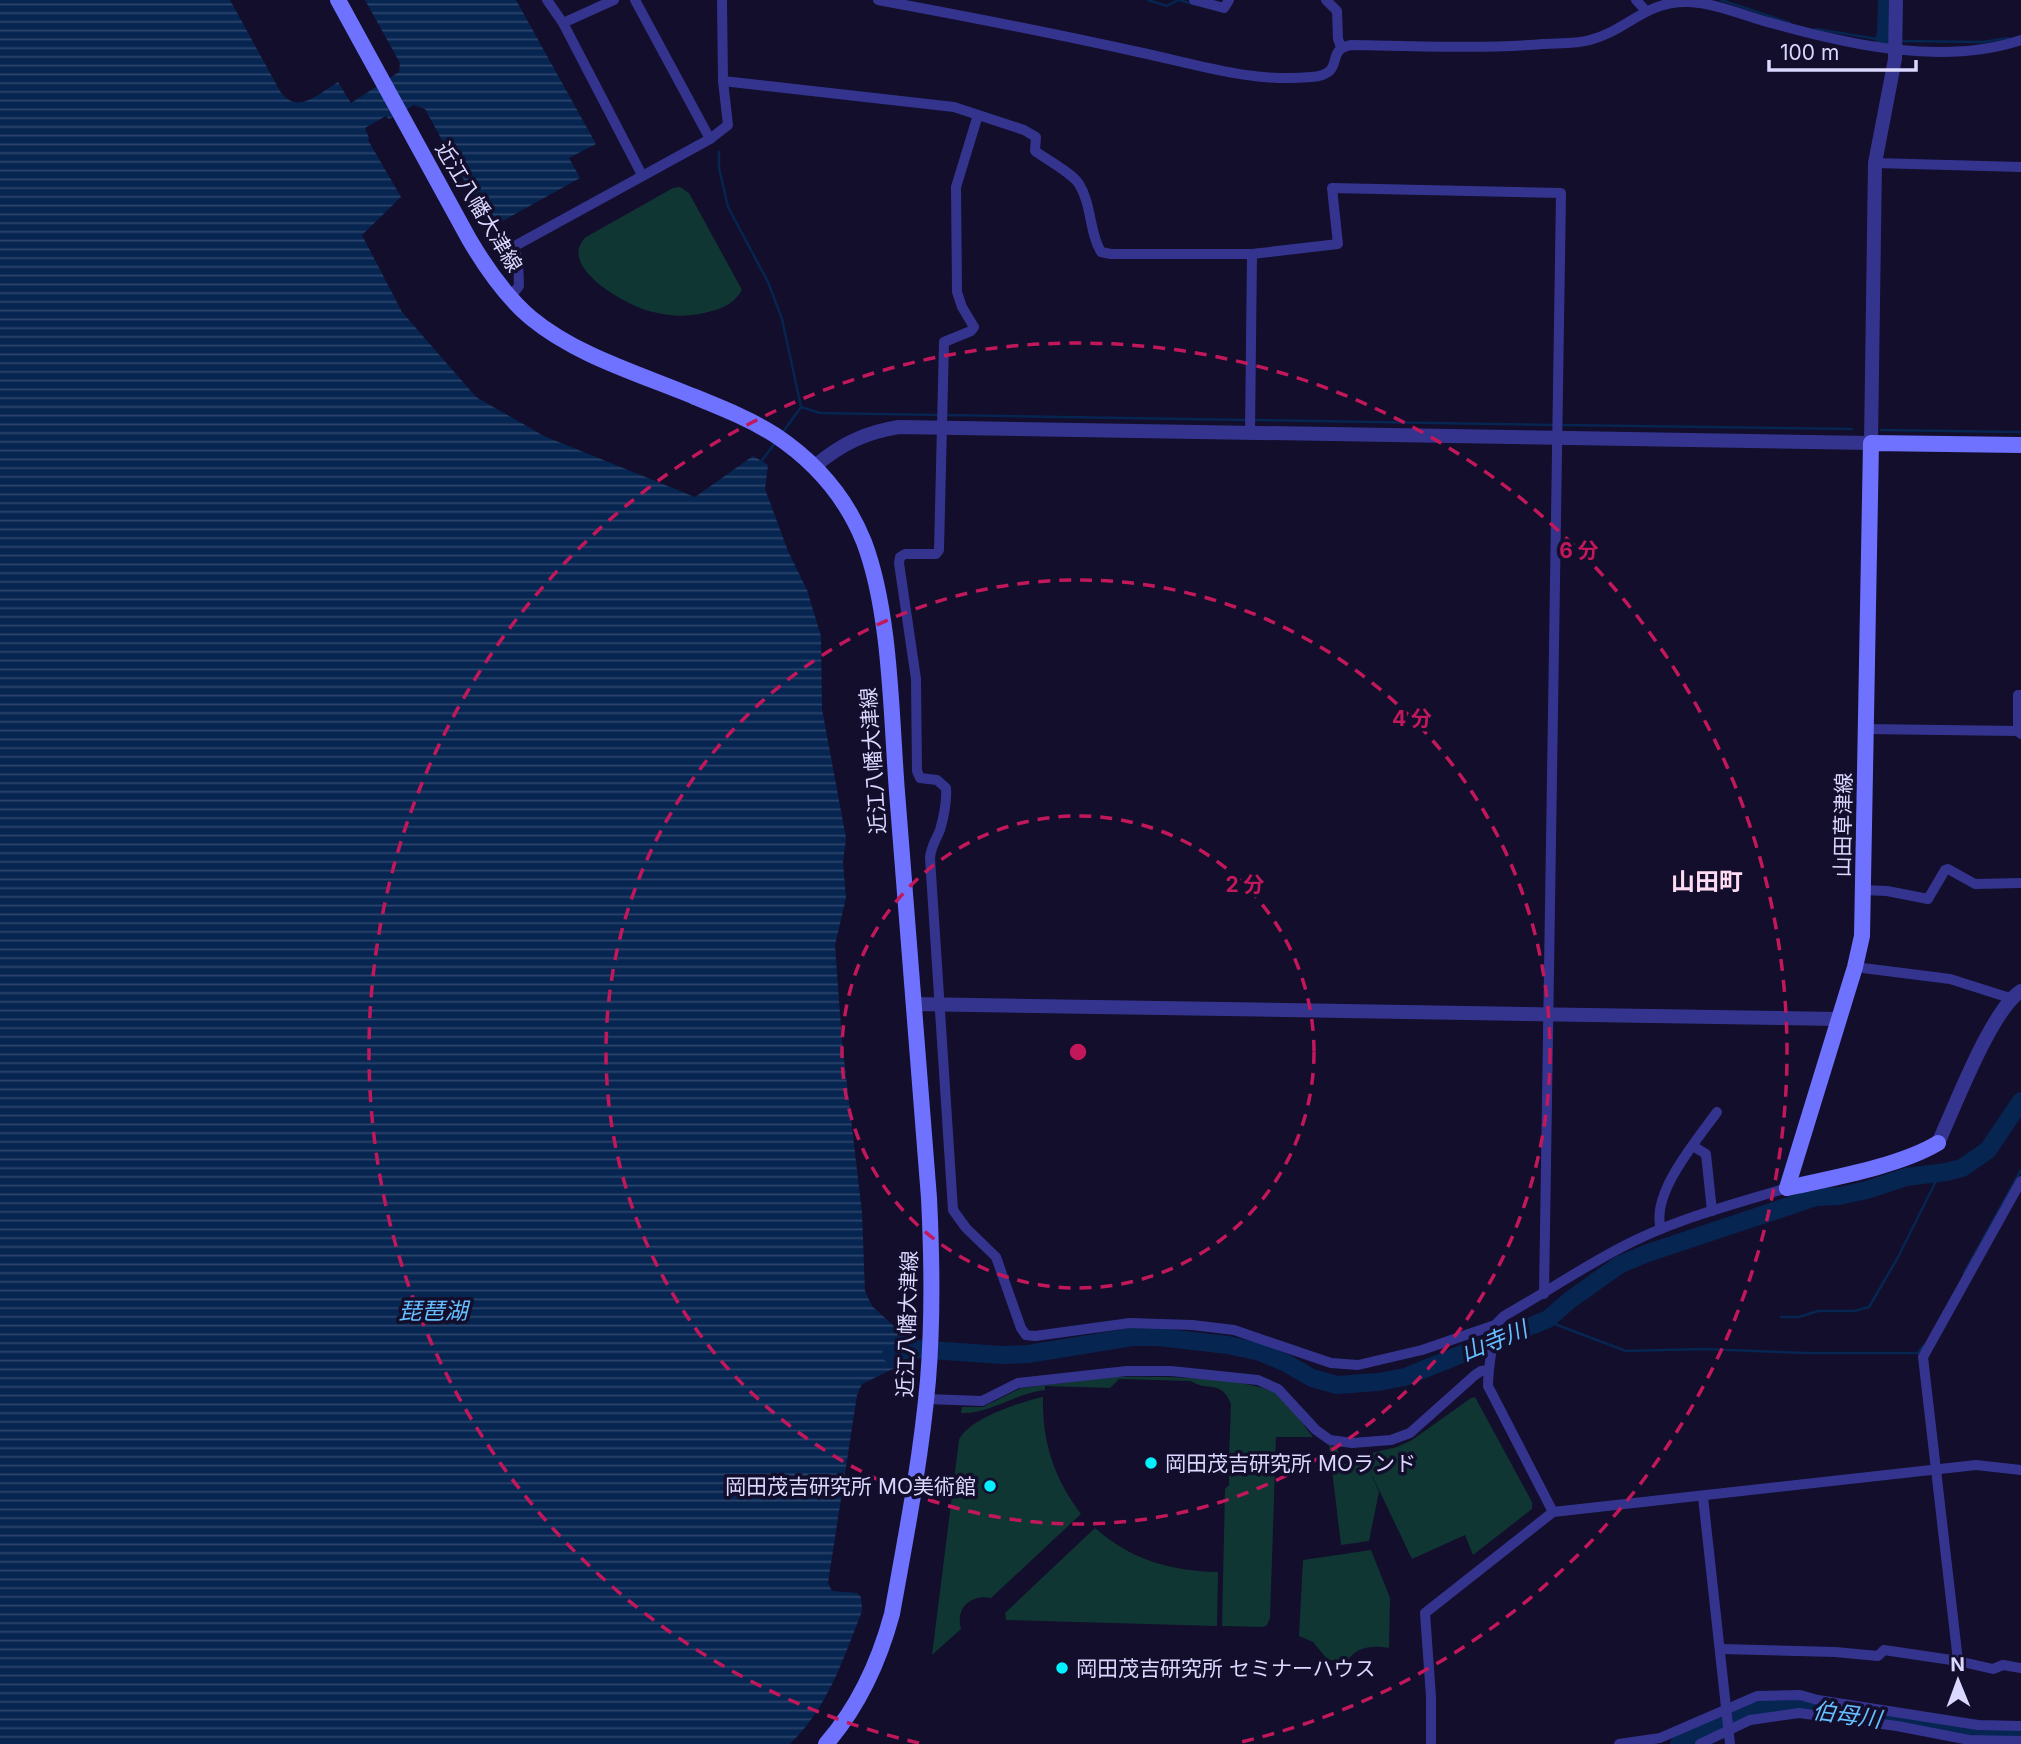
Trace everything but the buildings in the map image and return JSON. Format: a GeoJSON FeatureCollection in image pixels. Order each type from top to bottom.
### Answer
{"type":"FeatureCollection","features":[{"type":"Feature","properties":{"kind":"main road","name":"近江八幡大津線"},"geometry":{"type":"LineString","coordinates":[[338,0],[481,260],[510,297],[542,327],[574,346],[728,410],[779,438],[815,466],[834,488],[856,524],[869,555],[878,593],[887,668],[914,1004],[930,1222],[931,1335],[926,1399],[892,1614],[872,1672],[856,1703],[826,1744]]}},
{"type":"Feature","properties":{"kind":"main road"},"geometry":{"type":"LineString","coordinates":[[1871,443],[2021,445]]}},
{"type":"Feature","properties":{"kind":"main road","name":"山田草津線"},"geometry":{"type":"LineString","coordinates":[[1787,1188],[1855,967],[1862,936],[1871,443]]}},
{"type":"Feature","properties":{"kind":"main road"},"geometry":{"type":"LineString","coordinates":[[1787,1188],[1852,1173],[1923,1152],[1938,1143]]}},
{"type":"Feature","properties":{"kind":"street"},"geometry":{"type":"LineString","coordinates":[[547,0],[563,23],[642,175]]}},
{"type":"Feature","properties":{"kind":"street"},"geometry":{"type":"LineString","coordinates":[[563,23],[614,0]]}},
{"type":"Feature","properties":{"kind":"street"},"geometry":{"type":"LineString","coordinates":[[635,0],[710,139]]}},
{"type":"Feature","properties":{"kind":"street"},"geometry":{"type":"LineString","coordinates":[[510,297],[519,286],[518,259],[513,247],[710,139],[728,125],[723,81],[722,0],[732,0]]}},
{"type":"Feature","properties":{"kind":"street"},"geometry":{"type":"LineString","coordinates":[[878,0],[1027,28],[1255,77],[1316,76],[1330,71],[1337,50],[1341,47],[1363,45],[1492,48],[1588,41],[1611,33],[1646,11],[1666,3],[1711,5],[1790,29],[1896,50],[1986,49],[2021,40]]}},
{"type":"Feature","properties":{"kind":"street"},"geometry":{"type":"LineString","coordinates":[[1194,0],[1224,8],[1229,0]]}},
{"type":"Feature","properties":{"kind":"street"},"geometry":{"type":"LineString","coordinates":[[1326,0],[1337,11],[1341,47]]}},
{"type":"Feature","properties":{"kind":"street"},"geometry":{"type":"LineString","coordinates":[[1636,0],[1646,11]]}},
{"type":"Feature","properties":{"kind":"street"},"geometry":{"type":"LineString","coordinates":[[815,466],[845,444],[870,433],[941,418],[1559,428],[1871,443],[1875,163],[1896,50],[1896,0]]}},
{"type":"Feature","properties":{"kind":"street"},"geometry":{"type":"LineString","coordinates":[[723,81],[954,107],[1024,130],[1036,137],[1035,151],[1078,182],[1088,207],[1095,242],[1101,252],[1252,254],[1338,244],[1332,188],[1561,193],[1544,1294]]}},
{"type":"Feature","properties":{"kind":"street"},"geometry":{"type":"LineString","coordinates":[[978,115],[958,175],[956,200],[957,292],[974,327],[971,331],[944,342],[939,550],[936,554],[905,554],[900,557],[899,563],[916,679],[917,771],[920,778],[937,780],[946,788],[945,807],[939,832],[930,847],[930,858],[953,1210],[966,1228],[996,1257],[1021,1328],[1026,1335],[1130,1323],[1192,1325],[1234,1330],[1331,1363],[1358,1365],[1422,1350],[1495,1328]]}},
{"type":"Feature","properties":{"kind":"street"},"geometry":{"type":"LineString","coordinates":[[1875,163],[2021,167]]}},
{"type":"Feature","properties":{"kind":"street"},"geometry":{"type":"LineString","coordinates":[[1250,424],[1252,254]]}},
{"type":"Feature","properties":{"kind":"street"},"geometry":{"type":"LineString","coordinates":[[1865,729],[2020,733],[2018,695],[2021,695]]}},
{"type":"Feature","properties":{"kind":"street"},"geometry":{"type":"LineString","coordinates":[[1863,890],[1887,891],[1928,899],[1948,869],[1975,884],[2021,883]]}},
{"type":"Feature","properties":{"kind":"street"},"geometry":{"type":"LineString","coordinates":[[1855,967],[1950,979],[2016,994],[1971,1070],[1938,1143]]}},
{"type":"Feature","properties":{"kind":"street"},"geometry":{"type":"LineString","coordinates":[[914,1004],[1838,1019]]}},
{"type":"Feature","properties":{"kind":"street"},"geometry":{"type":"LineString","coordinates":[[1661,1229],[1658,1215],[1667,1188],[1717,1112]]}},
{"type":"Feature","properties":{"kind":"street"},"geometry":{"type":"LineString","coordinates":[[1693,1146],[1706,1154],[1712,1210]]}},
{"type":"Feature","properties":{"kind":"street"},"geometry":{"type":"LineString","coordinates":[[1958,1661],[1923,1357],[2021,1181]]}},
{"type":"Feature","properties":{"kind":"street"},"geometry":{"type":"LineString","coordinates":[[1552,1512],[1488,1386],[1495,1328],[1504,1316],[1621,1247],[1712,1210],[1787,1188]]}},
{"type":"Feature","properties":{"kind":"street"},"geometry":{"type":"LineString","coordinates":[[926,1399],[982,1401],[1018,1383],[1127,1371],[1171,1371],[1258,1380],[1278,1389],[1316,1430],[1331,1440],[1352,1443],[1391,1440],[1410,1433],[1475,1375],[1488,1370]]}},
{"type":"Feature","properties":{"kind":"street"},"geometry":{"type":"LineString","coordinates":[[1431,1744],[1431,1697],[1425,1612],[1552,1512],[1976,1465],[2021,1470]]}},
{"type":"Feature","properties":{"kind":"street"},"geometry":{"type":"LineString","coordinates":[[1703,1497],[1730,1744]]}},
{"type":"Feature","properties":{"kind":"street"},"geometry":{"type":"LineString","coordinates":[[1721,1649],[1878,1656],[1884,1650],[1958,1661],[1993,1670],[2003,1665],[2021,1668]]}},
{"type":"Feature","properties":{"kind":"street"},"geometry":{"type":"LineString","coordinates":[[1700,1744],[1728,1721],[1741,1701],[1757,1696],[1800,1695],[1978,1725],[2021,1726]]}},
{"type":"Feature","properties":{"kind":"street"},"geometry":{"type":"LineString","coordinates":[[1871,1724],[1873,1709]]}},
{"type":"Feature","properties":{"kind":"street"},"geometry":{"type":"LineString","coordinates":[[1619,1744],[1660,1738],[1728,1721],[1799,1713],[1940,1733],[1969,1740],[2021,1741]]}},
{"type":"Feature","properties":{"kind":"green space"},"geometry":{"type":"Polygon","coordinates":[[[680,187],[689,193],[742,290],[733,301],[721,308],[683,316],[642,309],[613,294],[587,272],[580,260],[579,248],[586,237],[673,188],[680,187]]]}},
{"type":"Feature","properties":{"kind":"green space"},"geometry":{"type":"Polygon","coordinates":[[[1113,1377],[1199,1378],[1266,1389],[1284,1399],[1313,1437],[1276,1437],[1273,1461],[1231,1459],[1231,1404],[1227,1396],[1223,1391],[1191,1381],[1119,1379],[1110,1388],[1045,1386],[1045,1390],[993,1407],[961,1413],[962,1407],[983,1407],[1021,1388],[1113,1377]]]}},
{"type":"Feature","properties":{"kind":"green space"},"geometry":{"type":"Polygon","coordinates":[[[1043,1397],[1045,1429],[1051,1459],[1081,1514],[991,1598],[977,1598],[966,1604],[960,1615],[961,1629],[932,1655],[959,1440],[964,1432],[983,1418],[1043,1397]]]}},
{"type":"Feature","properties":{"kind":"green space"},"geometry":{"type":"Polygon","coordinates":[[[1475,1397],[1532,1502],[1532,1509],[1473,1555],[1465,1535],[1412,1559],[1369,1469],[1379,1492],[1369,1541],[1341,1545],[1329,1445],[1337,1447],[1344,1464],[1356,1465],[1367,1454],[1397,1447],[1412,1440],[1475,1397]]]}},
{"type":"Feature","properties":{"kind":"green space"},"geometry":{"type":"Polygon","coordinates":[[[1229,1467],[1275,1469],[1270,1618],[1263,1627],[1222,1626],[1225,1489],[1229,1485],[1229,1467]]]}},
{"type":"Feature","properties":{"kind":"green space"},"geometry":{"type":"Polygon","coordinates":[[[1095,1528],[1123,1548],[1152,1562],[1184,1569],[1218,1572],[1217,1626],[1006,1620],[1005,1613],[1095,1528]]]}},
{"type":"Feature","properties":{"kind":"green space"},"geometry":{"type":"Polygon","coordinates":[[[1371,1550],[1390,1598],[1389,1648],[1366,1648],[1356,1652],[1347,1661],[1328,1660],[1313,1642],[1299,1636],[1303,1560],[1371,1550]]]}},
{"type":"Feature","properties":{"kind":"water","name":"琵琶湖"},"geometry":{"type":"Polygon","coordinates":[[[0,0],[230,0],[280,91],[287,98],[293,102],[308,100],[338,82],[351,103],[399,72],[400,63],[365,0],[516,0],[596,144],[569,158],[580,178],[490,228],[425,109],[414,105],[365,128],[368,140],[401,197],[362,235],[402,312],[476,397],[544,436],[695,497],[753,456],[768,465],[765,489],[788,551],[807,590],[821,636],[822,709],[846,838],[843,862],[846,898],[835,945],[842,1041],[862,1213],[865,1291],[872,1306],[897,1329],[915,1337],[914,1363],[901,1365],[862,1384],[857,1395],[828,1583],[832,1591],[857,1593],[861,1597],[862,1611],[841,1665],[824,1699],[790,1744],[0,1744],[0,0]]]}},
{"type":"Feature","properties":{"kind":"waterway"},"geometry":{"type":"LineString","coordinates":[[1148,0],[1167,6],[1178,0]]}},
{"type":"Feature","properties":{"kind":"waterway"},"geometry":{"type":"LineString","coordinates":[[1179,0],[1193,4]]}},
{"type":"Feature","properties":{"kind":"waterway"},"geometry":{"type":"LineString","coordinates":[[1721,0],[1790,23]]}},
{"type":"Feature","properties":{"kind":"waterway"},"geometry":{"type":"LineString","coordinates":[[1884,40],[1887,0]]}},
{"type":"Feature","properties":{"kind":"waterway"},"geometry":{"type":"LineString","coordinates":[[1816,29],[1889,41]]}},
{"type":"Feature","properties":{"kind":"waterway"},"geometry":{"type":"LineString","coordinates":[[1899,41],[1983,42],[2008,38]]}},
{"type":"Feature","properties":{"kind":"waterway"},"geometry":{"type":"LineString","coordinates":[[719,152],[719,168],[728,207],[768,282],[782,319],[801,407]]}},
{"type":"Feature","properties":{"kind":"waterway"},"geometry":{"type":"LineString","coordinates":[[801,407],[820,413],[939,415]]}},
{"type":"Feature","properties":{"kind":"waterway"},"geometry":{"type":"LineString","coordinates":[[783,432],[801,407]]}},
{"type":"Feature","properties":{"kind":"waterway"},"geometry":{"type":"LineString","coordinates":[[946,415],[1247,420]]}},
{"type":"Feature","properties":{"kind":"waterway"},"geometry":{"type":"LineString","coordinates":[[1254,420],[1555,425]]}},
{"type":"Feature","properties":{"kind":"waterway"},"geometry":{"type":"LineString","coordinates":[[1562,425],[1852,429]]}},
{"type":"Feature","properties":{"kind":"waterway"},"geometry":{"type":"LineString","coordinates":[[1881,430],[2021,432]]}},
{"type":"Feature","properties":{"kind":"waterway"},"geometry":{"type":"LineString","coordinates":[[760,463],[775,443]]}},
{"type":"Feature","properties":{"kind":"waterway","name":"山寺川"},"geometry":{"type":"LineString","coordinates":[[891,1354],[915,1349],[1003,1355],[1028,1354],[1132,1337],[1158,1337],[1228,1345],[1260,1352],[1312,1378],[1337,1385],[1405,1377],[1548,1319],[1619,1265],[1645,1254],[1816,1197],[1839,1196],[1906,1177],[1962,1168],[1988,1150],[2021,1101]]}},
{"type":"Feature","properties":{"kind":"waterway"},"geometry":{"type":"LineString","coordinates":[[1964,1273],[2021,1170]]}},
{"type":"Feature","properties":{"kind":"waterway"},"geometry":{"type":"LineString","coordinates":[[1781,1317],[1799,1317],[1818,1311],[1854,1311],[1869,1307],[1897,1259],[1940,1173]]}},
{"type":"Feature","properties":{"kind":"waterway"},"geometry":{"type":"LineString","coordinates":[[1551,1316],[1557,1325],[1626,1351],[1703,1349],[1918,1353],[1923,1346]]}},
{"type":"Feature","properties":{"kind":"waterway","name":"伯母川"},"geometry":{"type":"LineString","coordinates":[[1679,1744],[1745,1713],[1783,1705],[1820,1708],[1952,1730],[2021,1733]]}},
{"type":"Feature","properties":{"kind":"place","name":"岡田茂吉研究所 MOランド"},"geometry":{"type":"Point","coordinates":[1151,1463]}},
{"type":"Feature","properties":{"kind":"place","name":"岡田茂吉研究所 MO美術館"},"geometry":{"type":"Point","coordinates":[990,1486]}},
{"type":"Feature","properties":{"kind":"place","name":"岡田茂吉研究所 セミナーハウス"},"geometry":{"type":"Point","coordinates":[1062,1668]}},
{"type":"Feature","properties":{"kind":"district","name":"山田町"},"geometry":{"type":"Point","coordinates":[1707,881]}}]}
